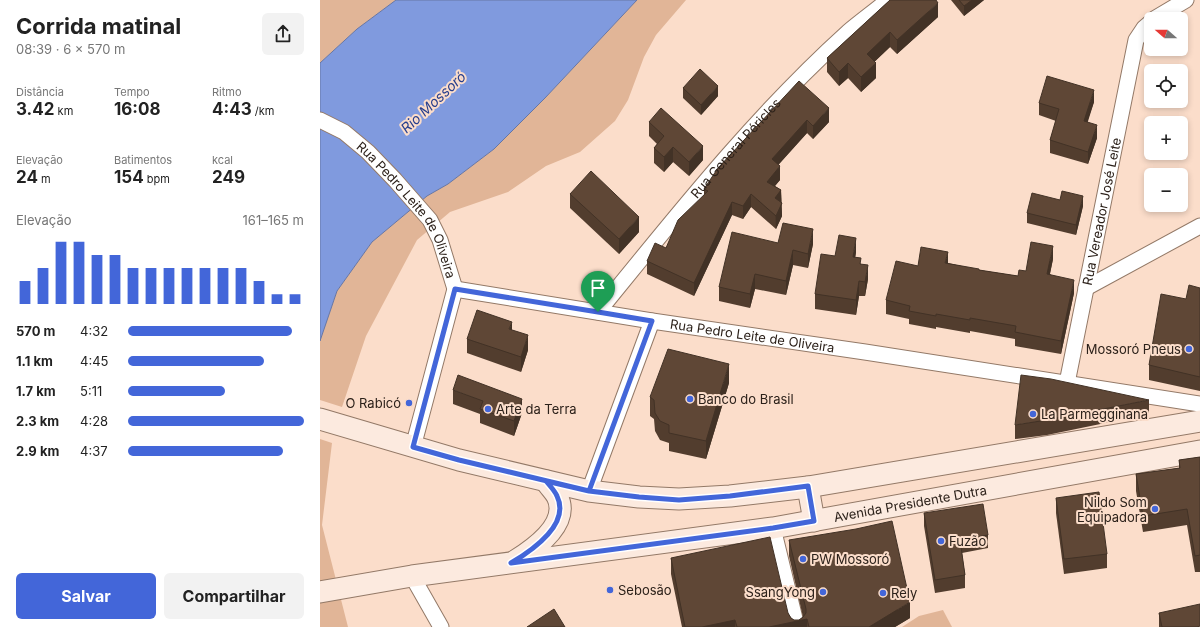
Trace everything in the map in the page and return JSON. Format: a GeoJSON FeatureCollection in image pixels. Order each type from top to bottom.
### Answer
{"type":"FeatureCollection","features":[{"type":"Feature","properties":{"kind":"main road"},"geometry":{"type":"LineString","coordinates":[[320,419],[386,440],[459,460],[589,491],[679,500],[730,496],[808,486],[1200,421]]}},
{"type":"Feature","properties":{"kind":"main road","name":"Avenida Presidente Dutra"},"geometry":{"type":"LineString","coordinates":[[320,592],[412,576],[773,528],[1200,451]]}},
{"type":"Feature","properties":{"kind":"main road"},"geometry":{"type":"LineString","coordinates":[[511,563],[532,550],[544,540],[556,522],[560,508],[557,497],[546,481]]}},
{"type":"Feature","properties":{"kind":"main road"},"geometry":{"type":"LineString","coordinates":[[808,486],[814,521]]}},
{"type":"Feature","properties":{"kind":"street","name":"Rua General Péricles"},"geometry":{"type":"LineString","coordinates":[[598,312],[712,174],[788,91],[849,31],[888,0]]}},
{"type":"Feature","properties":{"kind":"street"},"geometry":{"type":"LineString","coordinates":[[1166,12],[1186,0]]}},
{"type":"Feature","properties":{"kind":"street","name":"Rua Vereador José Leite"},"geometry":{"type":"LineString","coordinates":[[1067,383],[1136,40],[1144,28]]}},
{"type":"Feature","properties":{"kind":"street","name":"Rua Pedro Leite de Oliveira"},"geometry":{"type":"LineString","coordinates":[[320,120],[344,132],[368,152],[430,220],[440,240],[455,289],[652,321],[1200,404]]}},
{"type":"Feature","properties":{"kind":"street"},"geometry":{"type":"LineString","coordinates":[[1086,288],[1200,226]]}},
{"type":"Feature","properties":{"kind":"street"},"geometry":{"type":"LineString","coordinates":[[413,447],[455,289]]}},
{"type":"Feature","properties":{"kind":"street"},"geometry":{"type":"LineString","coordinates":[[589,491],[652,321]]}},
{"type":"Feature","properties":{"kind":"street"},"geometry":{"type":"LineString","coordinates":[[773,528],[797,627]]}},
{"type":"Feature","properties":{"kind":"street"},"geometry":{"type":"LineString","coordinates":[[412,576],[441,627]]}},
{"type":"Feature","properties":{"kind":"shaded area"},"geometry":{"type":"Polygon","coordinates":[[[320,0],[396,0],[357,29],[320,63],[320,0]]]}},
{"type":"Feature","properties":{"kind":"shaded area"},"geometry":{"type":"Polygon","coordinates":[[[637,0],[686,0],[656,35],[644,57],[628,100],[615,121],[580,152],[546,166],[508,192],[450,212],[417,240],[366,336],[342,407],[320,400],[320,341],[337,291],[372,242],[427,196],[448,184],[494,149],[545,98],[637,0]]]}},
{"type":"Feature","properties":{"kind":"shaded area"},"geometry":{"type":"Polygon","coordinates":[[[320,439],[332,443],[322,525],[348,627],[320,627],[320,439]]]}},
{"type":"Feature","properties":{"kind":"shaded area"},"geometry":{"type":"Polygon","coordinates":[[[943,610],[952,627],[902,627],[919,616],[943,610]]]}},
{"type":"Feature","properties":{"kind":"water","name":"Rio Mossoró"},"geometry":{"type":"Polygon","coordinates":[[[396,0],[637,0],[545,98],[494,149],[448,184],[427,196],[372,242],[337,291],[320,341],[320,63],[357,29],[396,0]]]}},
{"type":"Feature","properties":{"kind":"building"},"geometry":{"type":"Polygon","coordinates":[[[890,0],[936,0],[938,3],[897,40],[890,32],[867,54],[876,63],[861,77],[848,63],[839,72],[827,58],[890,0]]]}},
{"type":"Feature","properties":{"kind":"building"},"geometry":{"type":"Polygon","coordinates":[[[959,0],[972,0],[964,6],[959,0]]]}},
{"type":"Feature","properties":{"kind":"building"},"geometry":{"type":"Polygon","coordinates":[[[700,69],[718,86],[701,105],[683,88],[700,69]]]}},
{"type":"Feature","properties":{"kind":"building"},"geometry":{"type":"Polygon","coordinates":[[[1047,76],[1094,90],[1084,121],[1097,125],[1088,152],[1050,140],[1059,109],[1039,103],[1047,76]]]}},
{"type":"Feature","properties":{"kind":"building"},"geometry":{"type":"Polygon","coordinates":[[[799,81],[829,108],[813,126],[807,120],[772,159],[780,166],[767,182],[781,190],[775,198],[782,203],[776,216],[751,194],[743,206],[732,202],[694,283],[647,261],[655,243],[666,248],[678,220],[708,191],[704,189],[718,168],[799,81]]]}},
{"type":"Feature","properties":{"kind":"building"},"geometry":{"type":"Polygon","coordinates":[[[661,108],[703,146],[689,162],[673,147],[664,157],[654,148],[664,136],[649,122],[661,108]]]}},
{"type":"Feature","properties":{"kind":"building"},"geometry":{"type":"Polygon","coordinates":[[[591,171],[639,217],[619,239],[570,194],[591,171]]]}},
{"type":"Feature","properties":{"kind":"building"},"geometry":{"type":"Polygon","coordinates":[[[1062,191],[1083,196],[1076,225],[1027,213],[1032,193],[1060,200],[1062,191]]]}},
{"type":"Feature","properties":{"kind":"building"},"geometry":{"type":"Polygon","coordinates":[[[783,223],[813,229],[808,254],[793,250],[786,281],[755,274],[750,294],[719,287],[732,232],[778,243],[783,223]]]}},
{"type":"Feature","properties":{"kind":"building"},"geometry":{"type":"Polygon","coordinates":[[[839,235],[856,238],[853,257],[861,258],[860,264],[868,265],[865,282],[859,281],[856,300],[815,294],[821,254],[835,256],[839,235]]]}},
{"type":"Feature","properties":{"kind":"building"},"geometry":{"type":"Polygon","coordinates":[[[1031,242],[1053,246],[1047,274],[1074,280],[1061,341],[1015,332],[1016,326],[970,318],[970,320],[909,311],[910,306],[886,300],[896,261],[918,266],[921,247],[948,252],[945,263],[1018,276],[1019,270],[1026,271],[1031,242]]]}},
{"type":"Feature","properties":{"kind":"building"},"geometry":{"type":"Polygon","coordinates":[[[1189,285],[1200,288],[1200,377],[1149,365],[1161,294],[1186,299],[1189,285]]]}},
{"type":"Feature","properties":{"kind":"building"},"geometry":{"type":"Polygon","coordinates":[[[477,310],[512,322],[509,329],[528,335],[521,357],[467,339],[477,310]]]}},
{"type":"Feature","properties":{"kind":"building","name":"Banco do Brasil"},"geometry":{"type":"Polygon","coordinates":[[[668,349],[729,364],[706,441],[669,433],[669,425],[660,421],[655,413],[654,400],[650,397],[668,349]]]}},
{"type":"Feature","properties":{"kind":"building"},"geometry":{"type":"Polygon","coordinates":[[[458,375],[522,399],[514,421],[480,409],[483,401],[453,390],[458,375]]]}},
{"type":"Feature","properties":{"kind":"building"},"geometry":{"type":"Polygon","coordinates":[[[1021,375],[1051,379],[1149,400],[1015,425],[1021,375]]]}},
{"type":"Feature","properties":{"kind":"building"},"geometry":{"type":"Polygon","coordinates":[[[1200,457],[1200,555],[1195,556],[1187,509],[1143,516],[1136,474],[1180,468],[1179,460],[1200,457]]]}},
{"type":"Feature","properties":{"kind":"building"},"geometry":{"type":"Polygon","coordinates":[[[1099,492],[1107,554],[1064,559],[1056,498],[1099,492]]]}},
{"type":"Feature","properties":{"kind":"building"},"geometry":{"type":"Polygon","coordinates":[[[983,504],[988,535],[960,540],[965,575],[935,580],[924,513],[983,504]]]}},
{"type":"Feature","properties":{"kind":"building"},"geometry":{"type":"Polygon","coordinates":[[[892,521],[910,602],[869,627],[809,627],[807,619],[769,627],[737,627],[735,620],[702,627],[685,627],[671,558],[770,537],[788,613],[794,620],[799,620],[806,613],[806,609],[789,540],[856,529],[892,521]]]}},
{"type":"Feature","properties":{"kind":"building"},"geometry":{"type":"Polygon","coordinates":[[[1200,604],[1200,626],[1162,627],[1159,613],[1200,604]]]}},
{"type":"Feature","properties":{"kind":"building"},"geometry":{"type":"Polygon","coordinates":[[[554,609],[565,627],[527,627],[554,609]]]}},
{"type":"Feature","properties":{"kind":"place","name":"Mossoró Pneus"},"geometry":{"type":"Point","coordinates":[1189,349]}},
{"type":"Feature","properties":{"kind":"place","name":"Banco do Brasil"},"geometry":{"type":"Point","coordinates":[690,399]}},
{"type":"Feature","properties":{"kind":"place","name":"O Rabicó"},"geometry":{"type":"Point","coordinates":[409,403]}},
{"type":"Feature","properties":{"kind":"place","name":"Arte da Terra"},"geometry":{"type":"Point","coordinates":[488,409]}},
{"type":"Feature","properties":{"kind":"place","name":"La Parmegginana"},"geometry":{"type":"Point","coordinates":[1033,414]}},
{"type":"Feature","properties":{"kind":"place","name":"Nildo Som Equipadora"},"geometry":{"type":"Point","coordinates":[1155,509]}},
{"type":"Feature","properties":{"kind":"place","name":"Fuzão"},"geometry":{"type":"Point","coordinates":[941,541]}},
{"type":"Feature","properties":{"kind":"place","name":"PW Mossoró"},"geometry":{"type":"Point","coordinates":[803,559]}},
{"type":"Feature","properties":{"kind":"place","name":"Sebosão"},"geometry":{"type":"Point","coordinates":[610,590]}},
{"type":"Feature","properties":{"kind":"place","name":"SsangYong"},"geometry":{"type":"Point","coordinates":[823,592]}},
{"type":"Feature","properties":{"kind":"place","name":"Rely"},"geometry":{"type":"Point","coordinates":[883,593]}},
{"type":"Feature","properties":{"kind":"route"},"geometry":{"type":"LineString","coordinates":[[598,312],[455,289],[413,447],[459,460],[589,491],[639,497],[679,500],[730,496],[808,486],[814,521],[638,547],[511,563],[532,550],[544,540],[556,522],[560,508],[557,497],[546,481],[589,491],[652,321],[598,312]]}}]}
